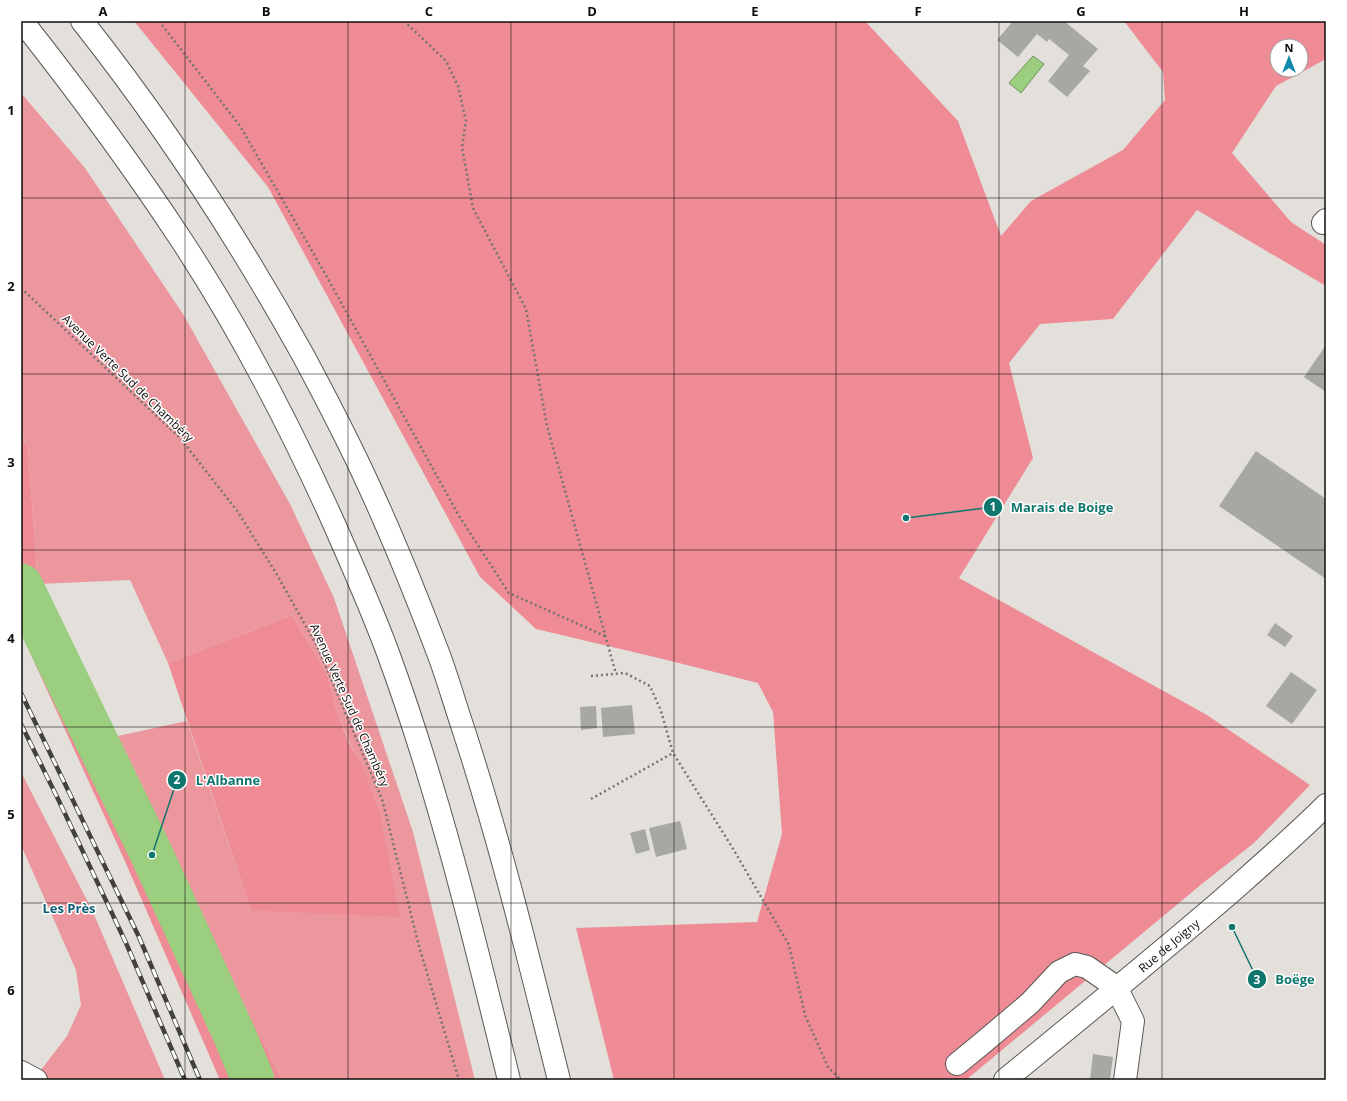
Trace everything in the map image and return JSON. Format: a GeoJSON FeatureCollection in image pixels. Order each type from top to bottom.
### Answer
{"type":"FeatureCollection","features":[{"type":"Feature","properties":{"kind":"main road"},"geometry":{"type":"LineString","coordinates":[[22,21],[126,159],[183,244],[232,323],[273,397],[316,483],[354,567],[388,654],[432,785],[456,869],[509,1080]]}},
{"type":"Feature","properties":{"kind":"main road"},"geometry":{"type":"LineString","coordinates":[[82,21],[158,123],[213,203],[278,310],[327,399],[369,485],[438,652],[481,783],[518,916],[559,1080]]}},
{"type":"Feature","properties":{"kind":"main road","name":"Rue de Joigny"},"geometry":{"type":"LineString","coordinates":[[1005,1080],[1116,987],[1160,953],[1298,834],[1326,805]]}},
{"type":"Feature","properties":{"kind":"main road"},"geometry":{"type":"LineString","coordinates":[[957,1064],[1030,1003],[1059,972],[1075,964],[1087,967],[1116,987],[1133,1021],[1125,1080]]}},
{"type":"Feature","properties":{"kind":"main road"},"geometry":{"type":"LineString","coordinates":[[21,1072],[36,1080]]}},
{"type":"Feature","properties":{"kind":"path"},"geometry":{"type":"LineString","coordinates":[[160,21],[240,126],[327,277],[459,516],[509,593],[606,636]]}},
{"type":"Feature","properties":{"kind":"path"},"geometry":{"type":"LineString","coordinates":[[404,21],[446,61],[458,86],[466,121],[462,147],[473,208],[526,309],[547,426],[616,674]]}},
{"type":"Feature","properties":{"kind":"path","name":"Avenue Verte Sud de Chambéry"},"geometry":{"type":"LineString","coordinates":[[21,288],[180,438],[238,512],[276,573],[306,626],[320,653],[382,799],[419,946],[459,1080]]}},
{"type":"Feature","properties":{"kind":"path"},"geometry":{"type":"LineString","coordinates":[[591,676],[625,673],[650,686],[661,712],[673,752],[732,847],[789,945],[805,1015],[828,1067],[841,1080]]}},
{"type":"Feature","properties":{"kind":"path"},"geometry":{"type":"LineString","coordinates":[[591,799],[673,752]]}},
{"type":"Feature","properties":{"kind":"shaded area"},"geometry":{"type":"Polygon","coordinates":[[[134,21],[865,21],[958,121],[1001,236],[1031,201],[1123,150],[1165,100],[1163,72],[1124,21],[1326,21],[1326,59],[1309,68],[1309,38],[1269,38],[1269,78],[1291,78],[1276,86],[1232,153],[1291,222],[1326,245],[1326,286],[1197,210],[1113,319],[1040,324],[1009,363],[1033,458],[959,578],[1207,715],[1310,785],[1254,843],[1203,883],[966,1080],[614,1080],[576,928],[757,922],[782,834],[773,712],[758,683],[536,629],[480,577],[268,187],[134,21]]]}},
{"type":"Feature","properties":{"kind":"shaded area"},"geometry":{"type":"Polygon","coordinates":[[[1033,56],[1044,64],[1021,93],[1009,83],[1033,56]]]}},
{"type":"Feature","properties":{"kind":"shaded area"},"geometry":{"type":"Polygon","coordinates":[[[21,93],[85,168],[183,314],[290,504],[334,598],[413,832],[475,1080],[282,1080],[113,737],[187,721],[251,910],[379,809],[337,712],[327,674],[292,615],[168,663],[130,580],[38,584],[28,447],[21,435],[21,93]]]}},
{"type":"Feature","properties":{"kind":"shaded area"},"geometry":{"type":"Polygon","coordinates":[[[21,436],[28,447],[38,584],[282,1080],[220,1080],[124,859],[21,633],[21,436]]]}},
{"type":"Feature","properties":{"kind":"shaded area"},"geometry":{"type":"Polygon","coordinates":[[[292,615],[327,674],[337,712],[349,743],[364,770],[379,809],[400,917],[251,910],[168,663],[292,615]]]}},
{"type":"Feature","properties":{"kind":"shaded area"},"geometry":{"type":"Polygon","coordinates":[[[21,772],[92,910],[165,1080],[36,1080],[41,1070],[67,1036],[81,1005],[76,970],[21,845],[21,772]]]}},
{"type":"Feature","properties":{"kind":"building"},"geometry":{"type":"Polygon","coordinates":[[[1013,21],[1064,21],[1098,49],[1083,66],[1090,71],[1067,97],[1048,81],[1069,55],[1049,39],[1047,42],[1037,34],[1018,57],[997,40],[1013,21]]]}},
{"type":"Feature","properties":{"kind":"building"},"geometry":{"type":"Polygon","coordinates":[[[1326,345],[1326,392],[1304,377],[1326,345]]]}},
{"type":"Feature","properties":{"kind":"building"},"geometry":{"type":"Polygon","coordinates":[[[1256,451],[1326,499],[1326,579],[1219,506],[1256,451]]]}},
{"type":"Feature","properties":{"kind":"building"},"geometry":{"type":"Polygon","coordinates":[[[1275,623],[1293,636],[1285,647],[1267,635],[1275,623]]]}},
{"type":"Feature","properties":{"kind":"building"},"geometry":{"type":"Polygon","coordinates":[[[1291,672],[1317,690],[1292,724],[1266,706],[1291,672]]]}},
{"type":"Feature","properties":{"kind":"building"},"geometry":{"type":"Polygon","coordinates":[[[632,705],[635,734],[603,737],[601,708],[632,705]]]}},
{"type":"Feature","properties":{"kind":"building"},"geometry":{"type":"Polygon","coordinates":[[[596,706],[597,728],[581,730],[580,707],[596,706]]]}},
{"type":"Feature","properties":{"kind":"building"},"geometry":{"type":"Polygon","coordinates":[[[680,821],[687,849],[656,857],[649,828],[680,821]]]}},
{"type":"Feature","properties":{"kind":"building"},"geometry":{"type":"Polygon","coordinates":[[[645,829],[650,850],[636,854],[630,833],[645,829]]]}},
{"type":"Feature","properties":{"kind":"building"},"geometry":{"type":"Polygon","coordinates":[[[1093,1054],[1113,1057],[1110,1080],[1090,1080],[1093,1054]]]}},
{"type":"Feature","properties":{"kind":"waterway"},"geometry":{"type":"LineString","coordinates":[[21,585],[152,855],[235,1036],[253,1080]]}},
{"type":"Feature","properties":{"kind":"railway"},"geometry":{"type":"LineString","coordinates":[[21,693],[139,937],[200,1080]]}},
{"type":"Feature","properties":{"kind":"railway"},"geometry":{"type":"LineString","coordinates":[[21,724],[126,943],[185,1080]]}},
{"type":"Feature","properties":{"kind":"place","name":"Marais de Boige"},"geometry":{"type":"Point","coordinates":[906,518]}},
{"type":"Feature","properties":{"kind":"place","name":"L'Albanne"},"geometry":{"type":"Point","coordinates":[152,855]}},
{"type":"Feature","properties":{"kind":"place","name":"Boëge"},"geometry":{"type":"Point","coordinates":[1232,927]}},
{"type":"Feature","properties":{"kind":"district","name":"Les Près"},"geometry":{"type":"Point","coordinates":[69,908]}}]}
